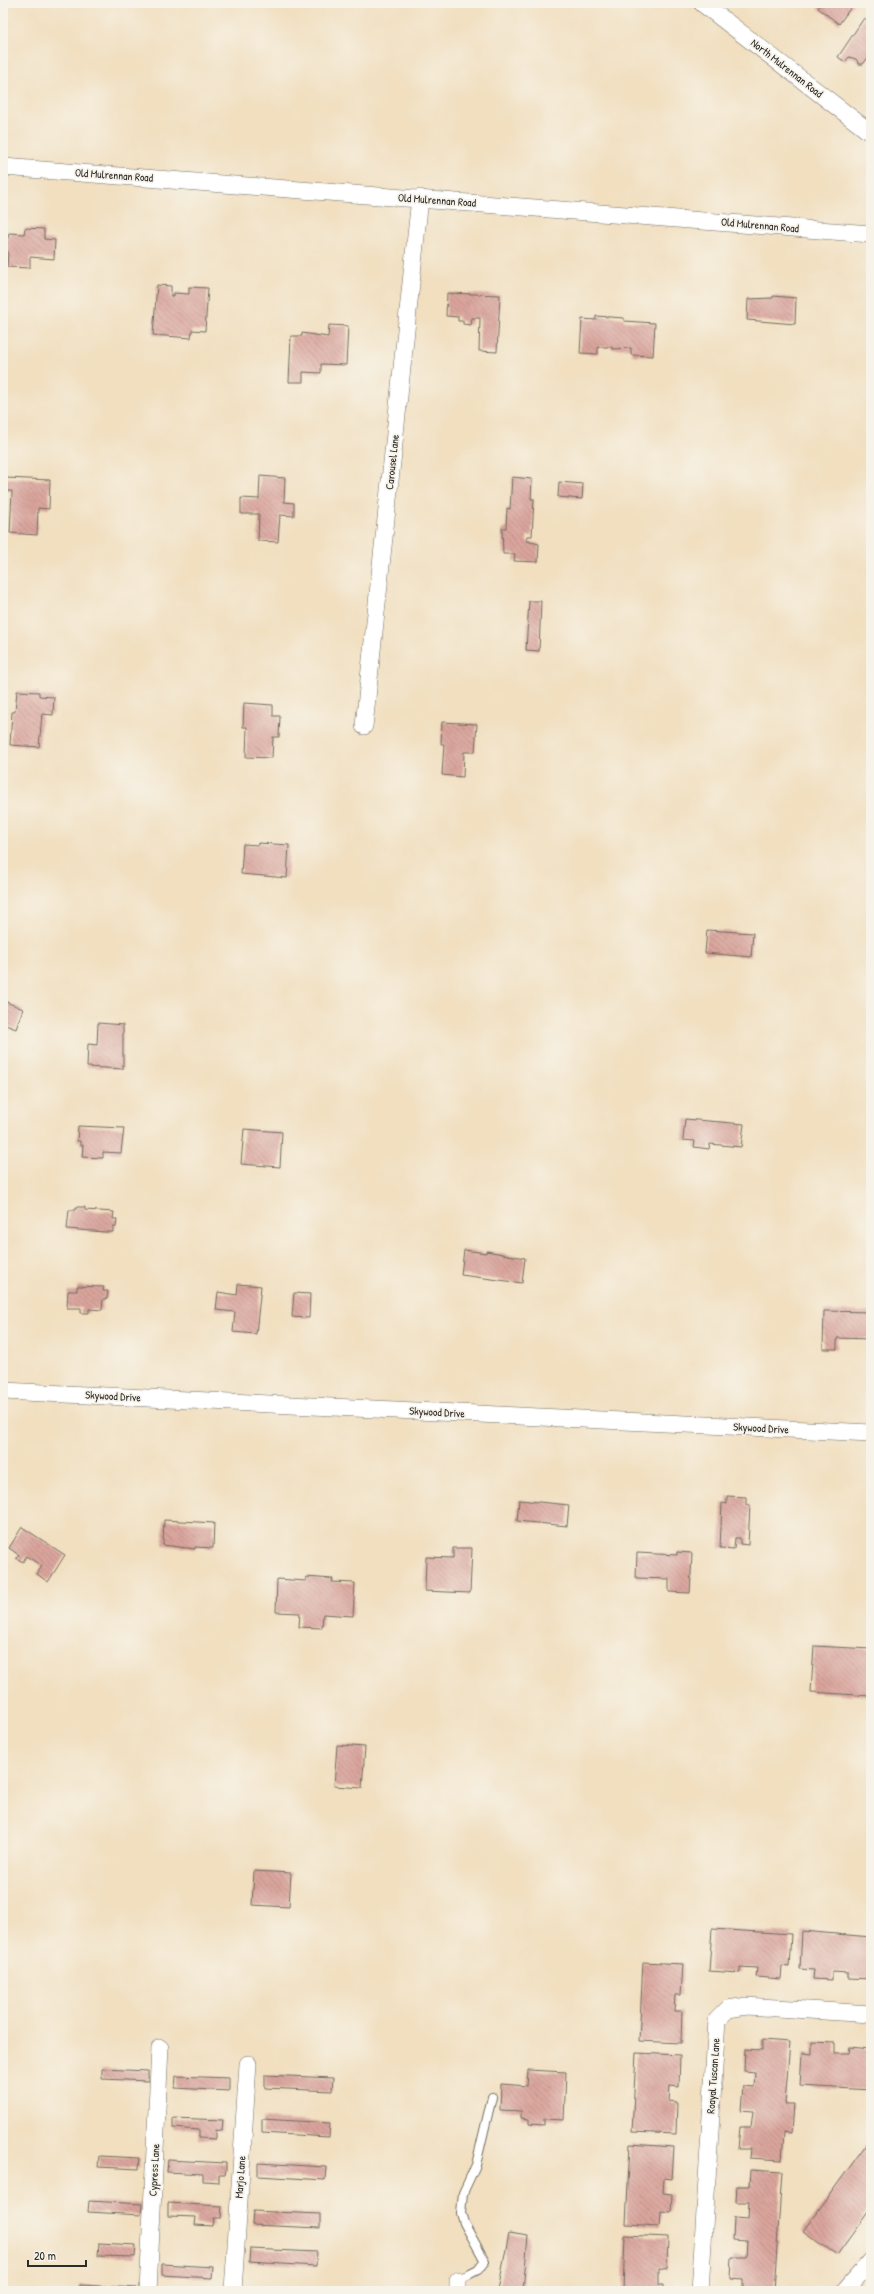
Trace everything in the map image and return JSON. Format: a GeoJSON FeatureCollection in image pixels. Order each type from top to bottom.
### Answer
{"type":"FeatureCollection","features":[{"type":"Feature","properties":{"kind":"street","name":"North Mulrennan Road"},"geometry":{"type":"LineString","coordinates":[[702,3],[721,8],[871,133]]}},
{"type":"Feature","properties":{"kind":"street","name":"Old Mulrennan Road"},"geometry":{"type":"LineString","coordinates":[[3,167],[871,234]]}},
{"type":"Feature","properties":{"kind":"street","name":"Carousel Lane"},"geometry":{"type":"LineString","coordinates":[[364,726],[420,198]]}},
{"type":"Feature","properties":{"kind":"street","name":"Skywood Drive"},"geometry":{"type":"LineString","coordinates":[[3,1391],[871,1433]]}},
{"type":"Feature","properties":{"kind":"street","name":"Roayal Tuscan Lane"},"geometry":{"type":"LineString","coordinates":[[700,2291],[717,2020],[728,2009],[747,2006],[871,2014]]}},
{"type":"Feature","properties":{"kind":"street","name":"Cypress Lane"},"geometry":{"type":"LineString","coordinates":[[148,2291],[160,2048]]}},
{"type":"Feature","properties":{"kind":"street","name":"Marjo Lane"},"geometry":{"type":"LineString","coordinates":[[233,2291],[248,2064]]}},
{"type":"Feature","properties":{"kind":"street"},"geometry":{"type":"LineString","coordinates":[[845,2291],[871,2261]]}},
{"type":"Feature","properties":{"kind":"lane"},"geometry":{"type":"LineString","coordinates":[[458,2285],[478,2270],[485,2261],[464,2223],[461,2213],[464,2193],[476,2165],[492,2097]]}},
{"type":"Feature","properties":{"kind":"building"},"geometry":{"type":"Polygon","coordinates":[[[821,3],[854,3],[839,24],[818,8],[821,3]]]}},
{"type":"Feature","properties":{"kind":"building"},"geometry":{"type":"Polygon","coordinates":[[[864,18],[870,23],[871,21],[871,54],[863,64],[859,64],[856,59],[849,57],[845,62],[838,57],[864,18]]]}},
{"type":"Feature","properties":{"kind":"building"},"geometry":{"type":"Polygon","coordinates":[[[25,228],[44,229],[44,239],[55,240],[54,259],[30,257],[30,268],[7,267],[8,251],[3,251],[4,238],[8,238],[9,233],[24,234],[25,228]]]}},
{"type":"Feature","properties":{"kind":"building"},"geometry":{"type":"Polygon","coordinates":[[[157,285],[171,286],[171,296],[174,296],[174,293],[189,294],[189,287],[208,288],[205,331],[192,330],[191,338],[153,335],[157,285]]]}},
{"type":"Feature","properties":{"kind":"building"},"geometry":{"type":"Polygon","coordinates":[[[447,293],[500,295],[497,352],[479,351],[480,318],[472,318],[471,325],[463,324],[463,321],[458,321],[458,317],[446,316],[447,293]]]}},
{"type":"Feature","properties":{"kind":"building"},"geometry":{"type":"Polygon","coordinates":[[[773,296],[796,298],[795,324],[747,320],[748,299],[773,298],[773,296]]]}},
{"type":"Feature","properties":{"kind":"building"},"geometry":{"type":"Polygon","coordinates":[[[596,316],[624,318],[624,321],[655,323],[653,356],[631,355],[631,348],[612,349],[612,347],[598,347],[598,354],[580,353],[582,319],[596,320],[596,316]]]}},
{"type":"Feature","properties":{"kind":"building"},"geometry":{"type":"Polygon","coordinates":[[[329,325],[348,326],[346,365],[321,364],[321,373],[303,372],[303,382],[289,382],[291,336],[302,336],[302,333],[328,337],[329,325]]]}},
{"type":"Feature","properties":{"kind":"building"},"geometry":{"type":"Polygon","coordinates":[[[260,476],[285,478],[284,502],[294,503],[294,516],[280,515],[278,542],[258,541],[259,514],[241,514],[241,498],[259,499],[260,476]]]}},
{"type":"Feature","properties":{"kind":"building"},"geometry":{"type":"Polygon","coordinates":[[[512,477],[532,479],[531,499],[534,499],[532,536],[527,536],[527,541],[539,544],[538,562],[514,561],[515,554],[503,554],[502,528],[506,528],[507,508],[510,509],[512,477]]]}},
{"type":"Feature","properties":{"kind":"building"},"geometry":{"type":"Polygon","coordinates":[[[6,478],[50,480],[49,509],[38,508],[37,535],[10,533],[12,491],[6,491],[6,478]]]}},
{"type":"Feature","properties":{"kind":"building"},"geometry":{"type":"Polygon","coordinates":[[[559,482],[583,484],[582,499],[558,497],[559,482]]]}},
{"type":"Feature","properties":{"kind":"building"},"geometry":{"type":"Polygon","coordinates":[[[529,601],[541,601],[539,651],[526,650],[529,601]]]}},
{"type":"Feature","properties":{"kind":"building"},"geometry":{"type":"Polygon","coordinates":[[[17,691],[39,692],[39,696],[54,697],[53,715],[42,714],[39,747],[10,745],[12,712],[15,712],[17,691]]]}},
{"type":"Feature","properties":{"kind":"building"},"geometry":{"type":"Polygon","coordinates":[[[244,703],[273,705],[273,716],[280,716],[279,737],[273,737],[272,758],[246,757],[247,727],[243,727],[244,703]]]}},
{"type":"Feature","properties":{"kind":"building"},"geometry":{"type":"Polygon","coordinates":[[[442,722],[477,724],[475,752],[464,752],[463,777],[442,775],[444,744],[441,744],[442,722]]]}},
{"type":"Feature","properties":{"kind":"building"},"geometry":{"type":"Polygon","coordinates":[[[258,843],[289,845],[287,878],[241,874],[243,844],[258,845],[258,843]]]}},
{"type":"Feature","properties":{"kind":"building"},"geometry":{"type":"Polygon","coordinates":[[[707,930],[753,933],[751,957],[705,953],[707,930]]]}},
{"type":"Feature","properties":{"kind":"building"},"geometry":{"type":"Polygon","coordinates":[[[4,1001],[23,1009],[16,1029],[3,1024],[4,1001]]]}},
{"type":"Feature","properties":{"kind":"building"},"geometry":{"type":"Polygon","coordinates":[[[98,1023],[123,1025],[123,1069],[87,1067],[88,1044],[97,1045],[98,1023]]]}},
{"type":"Feature","properties":{"kind":"building"},"geometry":{"type":"Polygon","coordinates":[[[685,1119],[744,1124],[741,1147],[710,1144],[709,1149],[694,1147],[695,1141],[683,1140],[685,1119]]]}},
{"type":"Feature","properties":{"kind":"building"},"geometry":{"type":"Polygon","coordinates":[[[78,1126],[124,1128],[121,1153],[103,1152],[103,1158],[82,1157],[83,1145],[80,1145],[80,1141],[77,1141],[78,1126]]]}},
{"type":"Feature","properties":{"kind":"building"},"geometry":{"type":"Polygon","coordinates":[[[244,1129],[282,1132],[280,1167],[241,1164],[244,1129]]]}},
{"type":"Feature","properties":{"kind":"building"},"geometry":{"type":"Polygon","coordinates":[[[76,1207],[85,1207],[85,1210],[114,1212],[113,1219],[117,1219],[116,1227],[113,1226],[113,1232],[67,1229],[69,1210],[76,1210],[76,1207]]]}},
{"type":"Feature","properties":{"kind":"building"},"geometry":{"type":"Polygon","coordinates":[[[464,1250],[486,1253],[486,1251],[525,1258],[522,1283],[461,1275],[464,1250]]]}},
{"type":"Feature","properties":{"kind":"building"},"geometry":{"type":"Polygon","coordinates":[[[238,1284],[261,1286],[256,1334],[233,1332],[235,1312],[216,1310],[218,1292],[237,1295],[238,1284]]]}},
{"type":"Feature","properties":{"kind":"building"},"geometry":{"type":"Polygon","coordinates":[[[77,1286],[104,1287],[103,1291],[108,1291],[107,1299],[103,1299],[102,1310],[89,1309],[89,1313],[81,1313],[81,1308],[67,1308],[68,1291],[77,1291],[77,1286]]]}},
{"type":"Feature","properties":{"kind":"building"},"geometry":{"type":"Polygon","coordinates":[[[294,1293],[310,1294],[309,1318],[292,1317],[294,1293]]]}},
{"type":"Feature","properties":{"kind":"building"},"geometry":{"type":"Polygon","coordinates":[[[824,1311],[871,1312],[871,1339],[837,1338],[837,1349],[823,1349],[824,1311]]]}},
{"type":"Feature","properties":{"kind":"building"},"geometry":{"type":"Polygon","coordinates":[[[727,1496],[746,1497],[746,1505],[750,1505],[748,1545],[740,1544],[740,1538],[735,1538],[734,1549],[720,1548],[722,1503],[727,1504],[727,1496]]]}},
{"type":"Feature","properties":{"kind":"building"},"geometry":{"type":"Polygon","coordinates":[[[519,1500],[569,1505],[567,1526],[517,1521],[519,1500]]]}},
{"type":"Feature","properties":{"kind":"building"},"geometry":{"type":"Polygon","coordinates":[[[164,1520],[214,1523],[213,1548],[195,1547],[195,1549],[163,1545],[164,1520]]]}},
{"type":"Feature","properties":{"kind":"building"},"geometry":{"type":"Polygon","coordinates":[[[22,1527],[65,1555],[48,1582],[37,1574],[42,1566],[26,1556],[23,1562],[16,1558],[19,1555],[9,1548],[22,1527]]]}},
{"type":"Feature","properties":{"kind":"building"},"geometry":{"type":"Polygon","coordinates":[[[453,1548],[472,1548],[470,1593],[425,1591],[426,1557],[453,1558],[453,1548]]]}},
{"type":"Feature","properties":{"kind":"building"},"geometry":{"type":"Polygon","coordinates":[[[677,1552],[692,1553],[690,1593],[669,1592],[669,1579],[636,1578],[637,1553],[677,1555],[677,1552]]]}},
{"type":"Feature","properties":{"kind":"building"},"geometry":{"type":"Polygon","coordinates":[[[306,1577],[333,1579],[332,1582],[355,1583],[353,1616],[323,1614],[322,1628],[299,1627],[300,1613],[276,1612],[277,1579],[306,1581],[306,1577]]]}},
{"type":"Feature","properties":{"kind":"building"},"geometry":{"type":"Polygon","coordinates":[[[814,1646],[871,1649],[871,1696],[811,1692],[814,1646]]]}},
{"type":"Feature","properties":{"kind":"building"},"geometry":{"type":"Polygon","coordinates":[[[337,1745],[365,1747],[362,1788],[334,1786],[337,1745]]]}},
{"type":"Feature","properties":{"kind":"building"},"geometry":{"type":"Polygon","coordinates":[[[254,1871],[291,1873],[289,1907],[252,1905],[254,1871]]]}},
{"type":"Feature","properties":{"kind":"building"},"geometry":{"type":"Polygon","coordinates":[[[712,1929],[791,1934],[789,1967],[782,1966],[781,1979],[756,1977],[757,1968],[740,1967],[740,1973],[709,1971],[712,1929]]]}},
{"type":"Feature","properties":{"kind":"building"},"geometry":{"type":"Polygon","coordinates":[[[802,1931],[871,1937],[871,1979],[848,1978],[848,1973],[832,1972],[832,1980],[813,1979],[814,1970],[800,1969],[802,1931]]]}},
{"type":"Feature","properties":{"kind":"building"},"geometry":{"type":"Polygon","coordinates":[[[643,1962],[683,1964],[681,1995],[675,1995],[674,2011],[682,2011],[681,2043],[639,2041],[643,1962]]]}},
{"type":"Feature","properties":{"kind":"building"},"geometry":{"type":"Polygon","coordinates":[[[762,2040],[790,2042],[785,2104],[794,2104],[792,2133],[784,2132],[782,2160],[749,2158],[750,2149],[738,2149],[740,2127],[751,2127],[753,2111],[741,2110],[743,2086],[754,2087],[755,2072],[744,2071],[745,2049],[762,2050],[762,2040]]]}},
{"type":"Feature","properties":{"kind":"building"},"geometry":{"type":"Polygon","coordinates":[[[812,2042],[835,2043],[835,2053],[849,2053],[850,2047],[871,2049],[871,2090],[800,2086],[802,2053],[812,2054],[812,2042]]]}},
{"type":"Feature","properties":{"kind":"building"},"geometry":{"type":"Polygon","coordinates":[[[636,2053],[680,2055],[679,2087],[670,2086],[669,2101],[677,2102],[676,2134],[632,2132],[636,2053]]]}},
{"type":"Feature","properties":{"kind":"building"},"geometry":{"type":"Polygon","coordinates":[[[102,2069],[148,2071],[148,2081],[102,2079],[102,2069]]]}},
{"type":"Feature","properties":{"kind":"building"},"geometry":{"type":"Polygon","coordinates":[[[528,2070],[566,2072],[564,2120],[544,2119],[544,2125],[529,2124],[529,2119],[521,2118],[521,2111],[500,2110],[501,2084],[527,2086],[528,2070]]]}},
{"type":"Feature","properties":{"kind":"building"},"geometry":{"type":"Polygon","coordinates":[[[265,2075],[333,2078],[332,2091],[265,2088],[265,2075]]]}},
{"type":"Feature","properties":{"kind":"building"},"geometry":{"type":"Polygon","coordinates":[[[176,2076],[229,2078],[229,2091],[175,2088],[176,2076]]]}},
{"type":"Feature","properties":{"kind":"building"},"geometry":{"type":"Polygon","coordinates":[[[173,2118],[223,2120],[222,2131],[216,2130],[216,2139],[199,2138],[199,2130],[173,2128],[173,2118]]]}},
{"type":"Feature","properties":{"kind":"building"},"geometry":{"type":"Polygon","coordinates":[[[262,2119],[330,2123],[329,2137],[262,2133],[262,2119]]]}},
{"type":"Feature","properties":{"kind":"building"},"geometry":{"type":"Polygon","coordinates":[[[871,2138],[871,2208],[837,2255],[803,2231],[871,2138]]]}},
{"type":"Feature","properties":{"kind":"building"},"geometry":{"type":"Polygon","coordinates":[[[630,2144],[674,2147],[672,2179],[664,2178],[663,2193],[672,2194],[671,2212],[661,2211],[660,2226],[626,2224],[630,2144]]]}},
{"type":"Feature","properties":{"kind":"building"},"geometry":{"type":"Polygon","coordinates":[[[99,2156],[140,2158],[139,2169],[98,2167],[99,2156]]]}},
{"type":"Feature","properties":{"kind":"building"},"geometry":{"type":"Polygon","coordinates":[[[168,2160],[226,2163],[225,2175],[219,2175],[219,2182],[203,2181],[203,2174],[167,2172],[168,2160]]]}},
{"type":"Feature","properties":{"kind":"building"},"geometry":{"type":"Polygon","coordinates":[[[258,2163],[326,2167],[325,2180],[258,2176],[258,2163]]]}},
{"type":"Feature","properties":{"kind":"building"},"geometry":{"type":"Polygon","coordinates":[[[751,2170],[782,2172],[774,2291],[743,2289],[743,2280],[731,2279],[732,2257],[746,2257],[747,2241],[733,2240],[734,2217],[748,2218],[749,2202],[736,2202],[737,2186],[750,2186],[751,2170]]]}},
{"type":"Feature","properties":{"kind":"building"},"geometry":{"type":"Polygon","coordinates":[[[89,2201],[142,2204],[141,2215],[88,2212],[89,2201]]]}},
{"type":"Feature","properties":{"kind":"building"},"geometry":{"type":"Polygon","coordinates":[[[168,2203],[222,2206],[221,2218],[214,2218],[213,2226],[195,2225],[196,2217],[168,2216],[168,2203]]]}},
{"type":"Feature","properties":{"kind":"building"},"geometry":{"type":"Polygon","coordinates":[[[253,2211],[320,2214],[320,2228],[252,2225],[253,2211]]]}},
{"type":"Feature","properties":{"kind":"building"},"geometry":{"type":"Polygon","coordinates":[[[509,2233],[528,2236],[523,2291],[498,2291],[509,2233]]]}},
{"type":"Feature","properties":{"kind":"building"},"geometry":{"type":"Polygon","coordinates":[[[625,2235],[668,2237],[667,2269],[659,2268],[659,2285],[663,2285],[663,2291],[623,2291],[625,2235]]]}},
{"type":"Feature","properties":{"kind":"building"},"geometry":{"type":"Polygon","coordinates":[[[99,2243],[136,2245],[135,2257],[98,2256],[99,2243]]]}},
{"type":"Feature","properties":{"kind":"building"},"geometry":{"type":"Polygon","coordinates":[[[250,2249],[317,2252],[316,2266],[249,2262],[250,2249]]]}},
{"type":"Feature","properties":{"kind":"building"},"geometry":{"type":"Polygon","coordinates":[[[162,2264],[213,2267],[212,2278],[162,2275],[162,2264]]]}},
{"type":"Feature","properties":{"kind":"building"},"geometry":{"type":"Polygon","coordinates":[[[80,2285],[138,2288],[138,2291],[79,2291],[80,2285]]]}}]}
